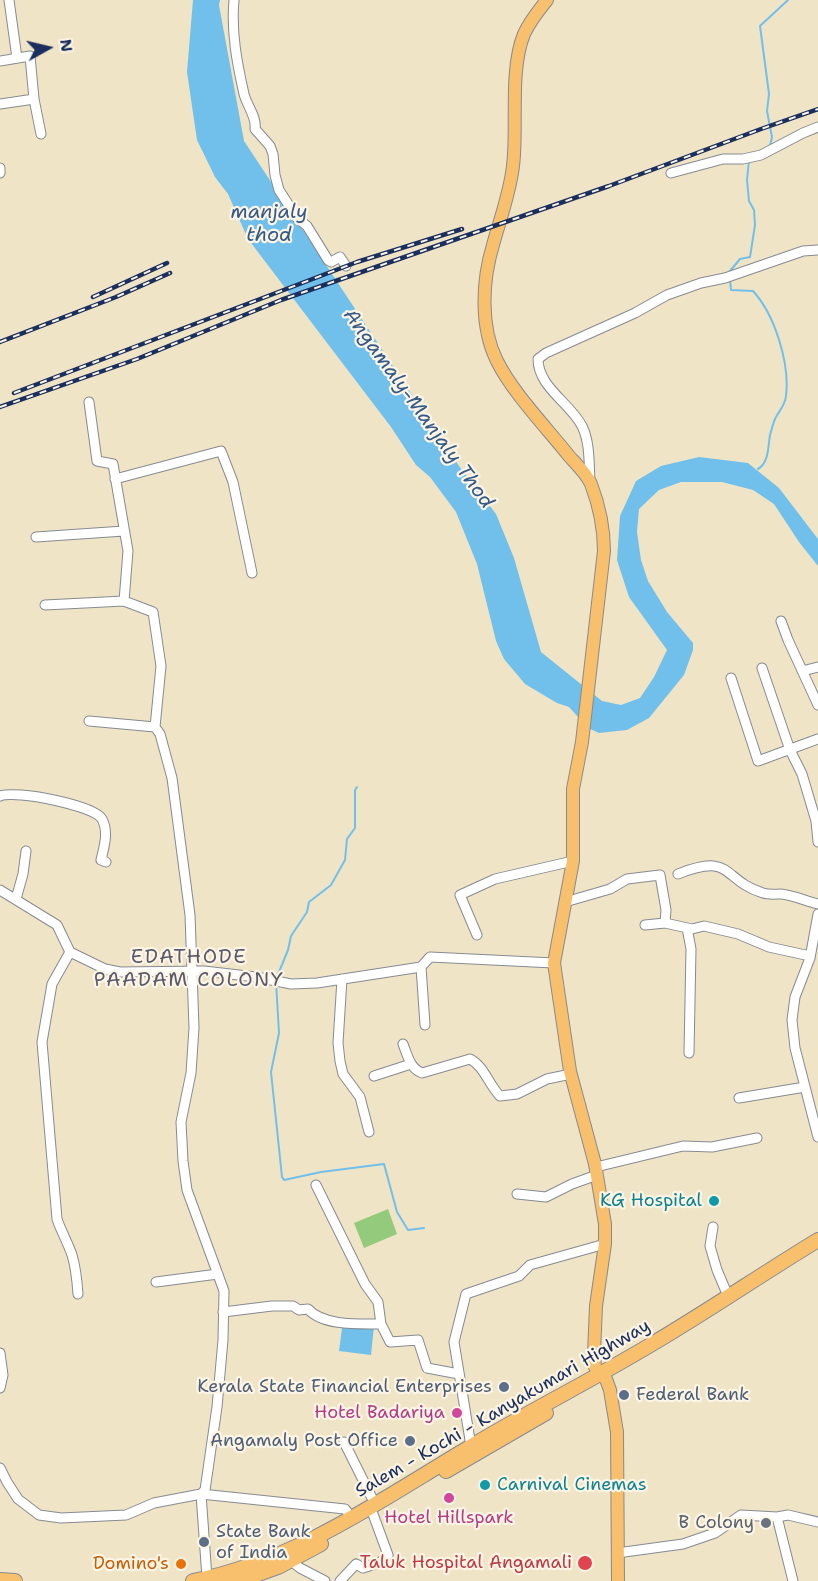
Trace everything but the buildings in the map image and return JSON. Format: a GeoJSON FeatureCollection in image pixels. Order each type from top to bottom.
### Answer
{"type":"FeatureCollection","features":[{"type":"Feature","properties":{"kind":"highway","name":"Salem - Kochi - Kanyakumari Highway"},"geometry":{"type":"LineString","coordinates":[[202,1580],[284,1553],[374,1509],[602,1376],[818,1240]]}},
{"type":"Feature","properties":{"kind":"highway","name":"Salem - Kochi - Kanyakumari Highway"},"geometry":{"type":"LineString","coordinates":[[229,1581],[256,1577],[296,1565],[374,1509],[471,1446],[602,1376],[678,1339],[818,1250]]}},
{"type":"Feature","properties":{"kind":"highway"},"geometry":{"type":"LineString","coordinates":[[0,1580],[15,1581]]}},
{"type":"Feature","properties":{"kind":"main road"},"geometry":{"type":"LineString","coordinates":[[547,0],[524,35],[520,51],[517,67],[513,166],[492,247],[485,287],[486,312],[490,344],[497,362],[509,381],[590,482],[604,537],[589,683],[571,806],[573,861],[554,963],[571,1074],[597,1171],[605,1224],[605,1244],[596,1306],[595,1366],[602,1376],[615,1410],[618,1581]]}},
{"type":"Feature","properties":{"kind":"street"},"geometry":{"type":"LineString","coordinates":[[9,0],[17,58]]}},
{"type":"Feature","properties":{"kind":"street"},"geometry":{"type":"LineString","coordinates":[[234,0],[233,30],[245,96],[256,123],[255,129],[270,146],[273,154],[279,190],[297,218],[307,226],[328,260],[331,262],[340,257],[346,266]]}},
{"type":"Feature","properties":{"kind":"street"},"geometry":{"type":"LineString","coordinates":[[0,61],[30,56],[34,99],[41,134]]}},
{"type":"Feature","properties":{"kind":"street"},"geometry":{"type":"LineString","coordinates":[[0,104],[34,99]]}},
{"type":"Feature","properties":{"kind":"street"},"geometry":{"type":"LineString","coordinates":[[671,173],[723,159],[743,159],[761,155],[803,133],[818,128]]}},
{"type":"Feature","properties":{"kind":"street"},"geometry":{"type":"LineString","coordinates":[[0,168],[0,173]]}},
{"type":"Feature","properties":{"kind":"street"},"geometry":{"type":"LineString","coordinates":[[590,482],[589,451],[582,426],[549,385],[538,368],[538,359],[546,353],[635,313],[667,295],[803,251],[818,250]]}},
{"type":"Feature","properties":{"kind":"street"},"geometry":{"type":"LineString","coordinates":[[88,402],[97,461],[113,464],[116,479],[128,551],[124,602]]}},
{"type":"Feature","properties":{"kind":"street"},"geometry":{"type":"LineString","coordinates":[[116,479],[221,451],[233,482],[252,573]]}},
{"type":"Feature","properties":{"kind":"street"},"geometry":{"type":"LineString","coordinates":[[36,537],[124,531]]}},
{"type":"Feature","properties":{"kind":"street"},"geometry":{"type":"LineString","coordinates":[[45,605],[124,602],[153,612],[161,666],[155,727],[160,734],[174,788],[190,915],[194,1028],[191,1073],[181,1122],[183,1161],[187,1190],[224,1291],[223,1340],[217,1407],[205,1490],[201,1494],[202,1580]]}},
{"type":"Feature","properties":{"kind":"street"},"geometry":{"type":"LineString","coordinates":[[782,621],[788,640],[818,705]]}},
{"type":"Feature","properties":{"kind":"street"},"geometry":{"type":"LineString","coordinates":[[802,671],[818,667]]}},
{"type":"Feature","properties":{"kind":"street"},"geometry":{"type":"LineString","coordinates":[[762,668],[790,750],[814,801],[818,842]]}},
{"type":"Feature","properties":{"kind":"street"},"geometry":{"type":"LineString","coordinates":[[731,678],[756,760],[818,739]]}},
{"type":"Feature","properties":{"kind":"street"},"geometry":{"type":"LineString","coordinates":[[89,722],[155,727]]}},
{"type":"Feature","properties":{"kind":"street"},"geometry":{"type":"LineString","coordinates":[[0,796],[28,795],[94,811],[102,820],[106,836],[101,860],[106,862]]}},
{"type":"Feature","properties":{"kind":"street"},"geometry":{"type":"LineString","coordinates":[[16,898],[24,874],[26,851]]}},
{"type":"Feature","properties":{"kind":"street"},"geometry":{"type":"LineString","coordinates":[[477,935],[460,895],[495,879],[573,861]]}},
{"type":"Feature","properties":{"kind":"street"},"geometry":{"type":"LineString","coordinates":[[678,874],[693,868],[712,865],[727,870],[742,882],[765,894],[782,894],[818,904]]}},
{"type":"Feature","properties":{"kind":"street"},"geometry":{"type":"LineString","coordinates":[[565,902],[610,889],[627,879],[660,875],[666,910],[665,923]]}},
{"type":"Feature","properties":{"kind":"street"},"geometry":{"type":"LineString","coordinates":[[0,890],[57,925],[70,952],[105,969],[120,972],[204,971],[291,984],[421,967],[430,957],[554,963]]}},
{"type":"Feature","properties":{"kind":"street"},"geometry":{"type":"LineString","coordinates":[[818,914],[810,956],[795,997],[792,1013],[795,1048],[818,1137]]}},
{"type":"Feature","properties":{"kind":"street"},"geometry":{"type":"LineString","coordinates":[[645,925],[665,923],[692,929],[704,926],[810,956]]}},
{"type":"Feature","properties":{"kind":"street"},"geometry":{"type":"LineString","coordinates":[[687,928],[691,949],[689,1053]]}},
{"type":"Feature","properties":{"kind":"street"},"geometry":{"type":"LineString","coordinates":[[70,952],[52,984],[42,1042],[57,1219],[62,1236],[71,1251],[78,1294]]}},
{"type":"Feature","properties":{"kind":"street"},"geometry":{"type":"LineString","coordinates":[[421,967],[425,1025]]}},
{"type":"Feature","properties":{"kind":"street"},"geometry":{"type":"LineString","coordinates":[[342,979],[338,1043],[340,1061],[343,1074],[360,1097],[369,1132]]}},
{"type":"Feature","properties":{"kind":"street"},"geometry":{"type":"LineString","coordinates":[[403,1044],[411,1064],[415,1070],[422,1073],[470,1059],[477,1063],[500,1096],[517,1094],[547,1079],[571,1074]]}},
{"type":"Feature","properties":{"kind":"street"},"geometry":{"type":"LineString","coordinates":[[374,1076],[411,1064]]}},
{"type":"Feature","properties":{"kind":"street"},"geometry":{"type":"LineString","coordinates":[[739,1098],[805,1087]]}},
{"type":"Feature","properties":{"kind":"street"},"geometry":{"type":"LineString","coordinates":[[517,1194],[546,1197],[597,1171],[683,1146],[712,1147],[757,1138]]}},
{"type":"Feature","properties":{"kind":"street"},"geometry":{"type":"LineString","coordinates":[[316,1185],[365,1284],[378,1302],[381,1324],[390,1342],[418,1340],[427,1368],[459,1374]]}},
{"type":"Feature","properties":{"kind":"street"},"geometry":{"type":"LineString","coordinates":[[713,1227],[710,1246],[728,1296]]}},
{"type":"Feature","properties":{"kind":"street"},"geometry":{"type":"LineString","coordinates":[[471,1446],[454,1342],[466,1294],[519,1276],[530,1265],[605,1244]]}},
{"type":"Feature","properties":{"kind":"street"},"geometry":{"type":"LineString","coordinates":[[156,1282],[218,1274]]}},
{"type":"Feature","properties":{"kind":"street"},"geometry":{"type":"LineString","coordinates":[[223,1312],[293,1306],[299,1310],[308,1309],[317,1318],[331,1319],[342,1324],[381,1324]]}},
{"type":"Feature","properties":{"kind":"street"},"geometry":{"type":"LineString","coordinates":[[0,1353],[3,1375],[0,1388]]}},
{"type":"Feature","properties":{"kind":"street"},"geometry":{"type":"LineString","coordinates":[[339,1581],[357,1564],[363,1568],[381,1562],[388,1555],[374,1509],[344,1442]]}},
{"type":"Feature","properties":{"kind":"street"},"geometry":{"type":"LineString","coordinates":[[0,1468],[18,1499],[39,1515],[61,1518],[126,1515],[154,1503],[201,1494],[345,1509],[352,1518]]}},
{"type":"Feature","properties":{"kind":"street"},"geometry":{"type":"LineString","coordinates":[[617,1553],[683,1544],[715,1533],[741,1515],[777,1517],[788,1515],[818,1522]]}},
{"type":"Feature","properties":{"kind":"street"},"geometry":{"type":"LineString","coordinates":[[777,1517],[793,1581]]}},
{"type":"Feature","properties":{"kind":"street"},"geometry":{"type":"LineString","coordinates":[[296,1565],[305,1581]]}},
{"type":"Feature","properties":{"kind":"street"},"geometry":{"type":"LineString","coordinates":[[296,1565],[325,1581]]}},
{"type":"Feature","properties":{"kind":"green space"},"geometry":{"type":"Polygon","coordinates":[[[388,1209],[397,1234],[364,1248],[354,1223],[388,1209]]]}},
{"type":"Feature","properties":{"kind":"water","name":"manjaly thod"},"geometry":{"type":"Polygon","coordinates":[[[193,0],[220,0],[219,5],[244,141],[459,466],[496,514],[514,558],[541,652],[602,701],[621,705],[640,698],[654,677],[667,650],[629,597],[617,560],[620,516],[636,481],[661,466],[699,457],[748,463],[779,488],[818,539],[818,566],[774,504],[753,490],[722,482],[681,482],[659,490],[639,509],[637,532],[641,560],[648,581],[667,612],[693,643],[693,650],[684,675],[649,718],[627,730],[599,733],[588,728],[569,707],[557,703],[525,684],[504,659],[496,641],[477,564],[456,512],[430,477],[416,465],[391,427],[248,239],[228,194],[215,177],[197,140],[187,72],[193,0]]]}},
{"type":"Feature","properties":{"kind":"water"},"geometry":{"type":"Polygon","coordinates":[[[374,1326],[371,1355],[339,1351],[342,1328],[374,1326]]]}},
{"type":"Feature","properties":{"kind":"waterway"},"geometry":{"type":"LineString","coordinates":[[770,146],[772,137],[767,111],[769,94],[760,26],[788,0]]}},
{"type":"Feature","properties":{"kind":"waterway"},"geometry":{"type":"LineString","coordinates":[[730,274],[740,259],[750,257],[755,225],[747,180],[749,160]]}},
{"type":"Feature","properties":{"kind":"waterway"},"geometry":{"type":"LineString","coordinates":[[730,280],[731,290],[753,291],[761,301],[774,326],[786,369],[785,399],[773,423],[766,459],[758,469]]}},
{"type":"Feature","properties":{"kind":"waterway"},"geometry":{"type":"LineString","coordinates":[[277,977],[291,936],[307,912],[309,902],[331,885],[345,860],[347,839],[355,828],[355,790],[357,787]]}},
{"type":"Feature","properties":{"kind":"waterway"},"geometry":{"type":"LineString","coordinates":[[276,982],[279,1033],[271,1072],[282,1177],[284,1180],[321,1172],[384,1164],[397,1212],[408,1230],[424,1228]]}},
{"type":"Feature","properties":{"kind":"railway"},"geometry":{"type":"LineString","coordinates":[[0,407],[137,359],[281,300],[609,186],[818,109]]}},
{"type":"Feature","properties":{"kind":"railway"},"geometry":{"type":"LineString","coordinates":[[14,393],[357,262],[462,229]]}},
{"type":"Feature","properties":{"kind":"railway"},"geometry":{"type":"LineString","coordinates":[[93,297],[167,263]]}},
{"type":"Feature","properties":{"kind":"railway"},"geometry":{"type":"LineString","coordinates":[[0,342],[116,297],[170,273]]}},
{"type":"Feature","properties":{"kind":"place","name":"KG Hospital"},"geometry":{"type":"Point","coordinates":[714,1201]}},
{"type":"Feature","properties":{"kind":"place","name":"Kerala State Financial Enterprises"},"geometry":{"type":"Point","coordinates":[504,1387]}},
{"type":"Feature","properties":{"kind":"place","name":"Federal Bank"},"geometry":{"type":"Point","coordinates":[624,1395]}},
{"type":"Feature","properties":{"kind":"place","name":"Hotel Badariya"},"geometry":{"type":"Point","coordinates":[457,1413]}},
{"type":"Feature","properties":{"kind":"place","name":"Angamaly Post Office"},"geometry":{"type":"Point","coordinates":[410,1441]}},
{"type":"Feature","properties":{"kind":"place","name":"Carnival Cinemas"},"geometry":{"type":"Point","coordinates":[485,1485]}},
{"type":"Feature","properties":{"kind":"place","name":"Hotel Hillspark"},"geometry":{"type":"Point","coordinates":[449,1498]}},
{"type":"Feature","properties":{"kind":"place","name":"B Colony"},"geometry":{"type":"Point","coordinates":[766,1523]}},
{"type":"Feature","properties":{"kind":"place","name":"State Bank of India"},"geometry":{"type":"Point","coordinates":[204,1542]}},
{"type":"Feature","properties":{"kind":"place","name":"Taluk Hospital Angamali"},"geometry":{"type":"Point","coordinates":[585,1563]}},
{"type":"Feature","properties":{"kind":"place","name":"Domino's"},"geometry":{"type":"Point","coordinates":[181,1564]}},
{"type":"Feature","properties":{"kind":"district","name":"EDATHODE PAADAM COLONY"},"geometry":{"type":"Point","coordinates":[189,970]}},
{"type":"Feature","properties":{"kind":"water label","name":"Angamaly-Manjaly Thod"},"geometry":{"type":"Point","coordinates":[418,409]}}]}
